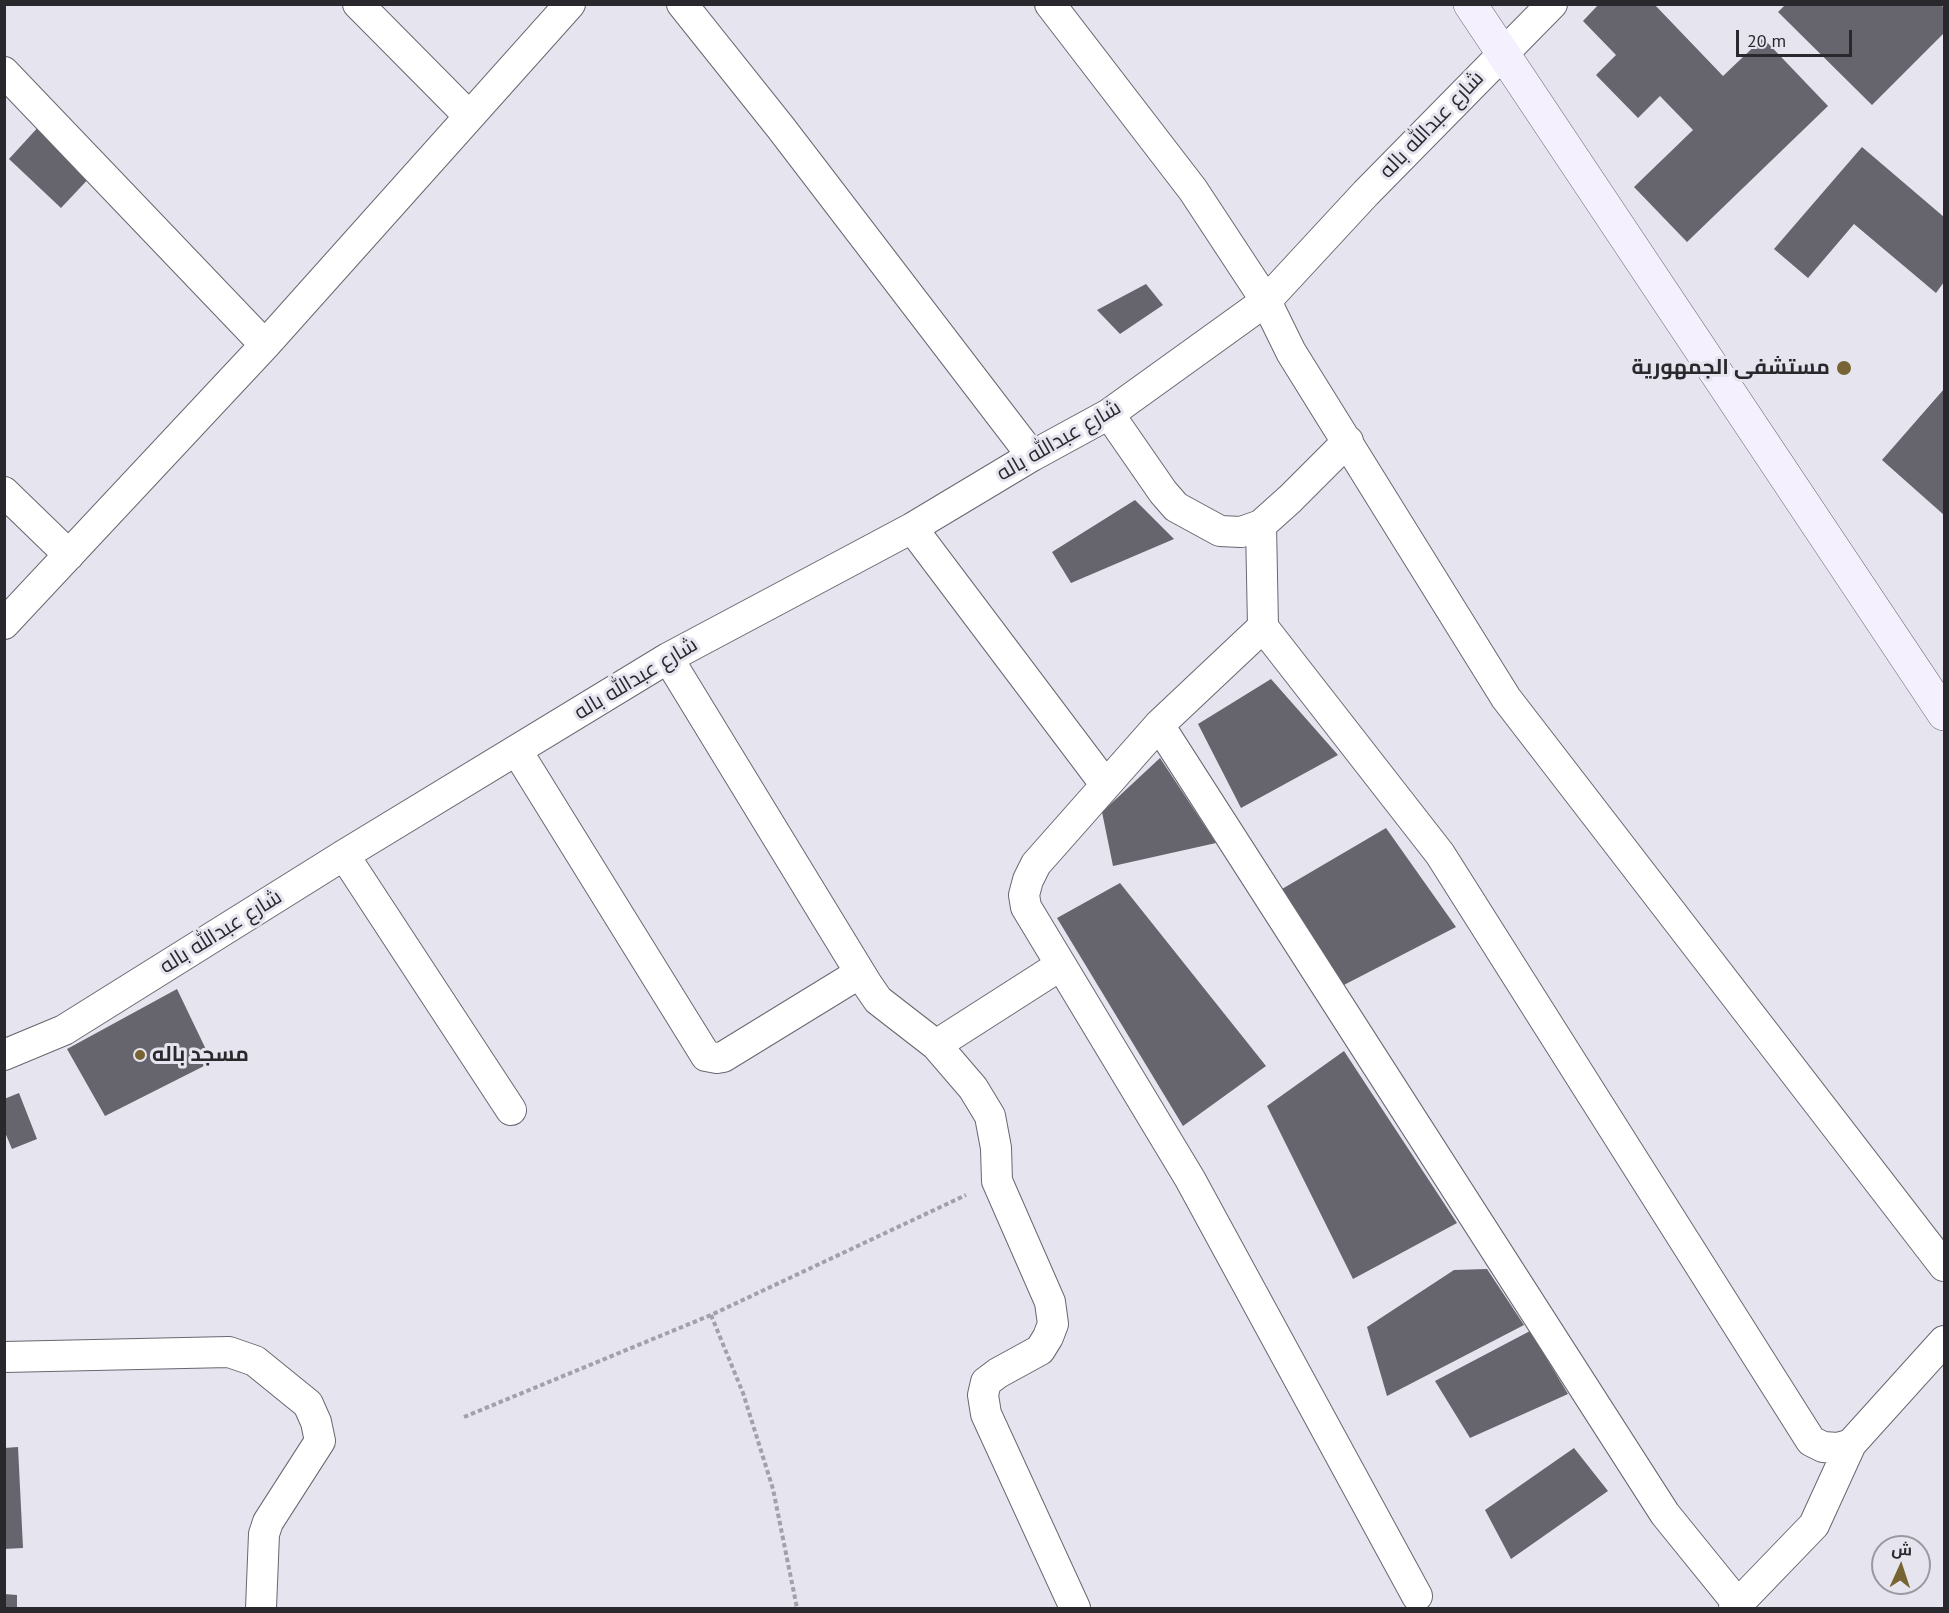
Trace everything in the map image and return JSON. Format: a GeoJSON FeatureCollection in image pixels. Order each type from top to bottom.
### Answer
{"type":"FeatureCollection","features":[{"type":"Feature","properties":{"kind":"street"},"geometry":{"type":"LineString","coordinates":[[358,4],[469,116]]}},
{"type":"Feature","properties":{"kind":"street"},"geometry":{"type":"LineString","coordinates":[[4,624],[265,345],[570,4]]}},
{"type":"Feature","properties":{"kind":"street"},"geometry":{"type":"LineString","coordinates":[[682,4],[781,128],[1032,456]]}},
{"type":"Feature","properties":{"kind":"street"},"geometry":{"type":"LineString","coordinates":[[1050,4],[1193,190],[1266,301],[1291,352],[1506,698],[1944,1266]]}},
{"type":"Feature","properties":{"kind":"street"},"geometry":{"type":"LineString","coordinates":[[1470,4],[1944,714]]}},
{"type":"Feature","properties":{"kind":"street","name":"شارع عبدالله باله"},"geometry":{"type":"LineString","coordinates":[[4,1055],[64,1030],[344,855],[668,658],[912,528],[1032,456],[1109,414],[1266,301],[1366,194],[1552,4]]}},
{"type":"Feature","properties":{"kind":"street"},"geometry":{"type":"LineString","coordinates":[[4,72],[265,345]]}},
{"type":"Feature","properties":{"kind":"street"},"geometry":{"type":"LineString","coordinates":[[1109,414],[1162,492],[1176,507],[1220,531],[1240,532],[1261,525],[1348,441]]}},
{"type":"Feature","properties":{"kind":"street"},"geometry":{"type":"LineString","coordinates":[[4,492],[69,555]]}},
{"type":"Feature","properties":{"kind":"street"},"geometry":{"type":"LineString","coordinates":[[1261,525],[1263,627],[1440,854],[1811,1441],[1823,1447],[1838,1448],[1851,1444]]}},
{"type":"Feature","properties":{"kind":"street"},"geometry":{"type":"LineString","coordinates":[[912,528],[1105,784]]}},
{"type":"Feature","properties":{"kind":"street"},"geometry":{"type":"LineString","coordinates":[[1263,627],[1158,725],[1105,784],[1043,855],[1028,880],[1024,895],[1026,907],[1190,1179],[1417,1596]]}},
{"type":"Feature","properties":{"kind":"street"},"geometry":{"type":"LineString","coordinates":[[668,658],[878,999],[936,1046],[973,1088],[990,1116],[996,1148],[997,1181],[1050,1302],[1053,1324],[1040,1350],[986,1382],[983,1395],[986,1414],[1075,1608]]}},
{"type":"Feature","properties":{"kind":"street"},"geometry":{"type":"LineString","coordinates":[[1158,725],[1665,1514],[1736,1606],[1814,1526],[1851,1444],[1944,1341]]}},
{"type":"Feature","properties":{"kind":"street"},"geometry":{"type":"LineString","coordinates":[[516,751],[706,1056],[723,1057],[860,973]]}},
{"type":"Feature","properties":{"kind":"street"},"geometry":{"type":"LineString","coordinates":[[344,855],[511,1110]]}},
{"type":"Feature","properties":{"kind":"street"},"geometry":{"type":"LineString","coordinates":[[936,1046],[1061,965]]}},
{"type":"Feature","properties":{"kind":"street"},"geometry":{"type":"LineString","coordinates":[[4,1357],[229,1352],[255,1360],[309,1404],[320,1441],[268,1522],[264,1534],[261,1608]]}},
{"type":"Feature","properties":{"kind":"path"},"geometry":{"type":"LineString","coordinates":[[464,1417],[711,1315],[997,1181]]}},
{"type":"Feature","properties":{"kind":"path"},"geometry":{"type":"LineString","coordinates":[[711,1315],[743,1392],[773,1490],[796,1608]]}},
{"type":"Feature","properties":{"kind":"building"},"geometry":{"type":"Polygon","coordinates":[[[1599,4],[1654,4],[1723,76],[1763,38],[1828,106],[1687,242],[1634,187],[1693,130],[1660,96],[1638,118],[1596,75],[1616,55],[1583,21],[1599,4]]]}},
{"type":"Feature","properties":{"kind":"building"},"geometry":{"type":"Polygon","coordinates":[[[1785,5],[1941,5],[1944,8],[1944,33],[1872,105],[1778,12],[1785,5]]]}},
{"type":"Feature","properties":{"kind":"building"},"geometry":{"type":"Polygon","coordinates":[[[41,124],[94,173],[61,208],[9,159],[41,124]]]}},
{"type":"Feature","properties":{"kind":"building"},"geometry":{"type":"Polygon","coordinates":[[[1862,147],[1944,217],[1944,282],[1936,293],[1854,224],[1808,278],[1774,249],[1862,147]]]}},
{"type":"Feature","properties":{"kind":"building"},"geometry":{"type":"Polygon","coordinates":[[[1146,284],[1163,305],[1120,334],[1097,310],[1146,284]]]}},
{"type":"Feature","properties":{"kind":"building"},"geometry":{"type":"Polygon","coordinates":[[[1944,389],[1944,515],[1882,460],[1944,389]]]}},
{"type":"Feature","properties":{"kind":"building"},"geometry":{"type":"Polygon","coordinates":[[[1135,500],[1174,539],[1071,583],[1052,552],[1135,500]]]}},
{"type":"Feature","properties":{"kind":"building"},"geometry":{"type":"Polygon","coordinates":[[[1271,679],[1338,755],[1241,808],[1198,724],[1271,679]]]}},
{"type":"Feature","properties":{"kind":"building"},"geometry":{"type":"Polygon","coordinates":[[[1160,758],[1216,843],[1113,866],[1102,812],[1160,758]]]}},
{"type":"Feature","properties":{"kind":"building"},"geometry":{"type":"Polygon","coordinates":[[[1386,828],[1456,927],[1340,987],[1282,889],[1386,828]]]}},
{"type":"Feature","properties":{"kind":"building"},"geometry":{"type":"Polygon","coordinates":[[[1120,883],[1266,1066],[1183,1126],[1057,918],[1120,883]]]}},
{"type":"Feature","properties":{"kind":"building","name":"مسجد باله"},"geometry":{"type":"Polygon","coordinates":[[[177,989],[212,1062],[105,1116],[67,1049],[177,989]]]}},
{"type":"Feature","properties":{"kind":"building"},"geometry":{"type":"Polygon","coordinates":[[[1344,1051],[1457,1223],[1353,1279],[1267,1106],[1344,1051]]]}},
{"type":"Feature","properties":{"kind":"building"},"geometry":{"type":"Polygon","coordinates":[[[19,1093],[37,1139],[12,1149],[4,1130],[4,1099],[19,1093]]]}},
{"type":"Feature","properties":{"kind":"building"},"geometry":{"type":"Polygon","coordinates":[[[1487,1269],[1524,1325],[1387,1396],[1367,1327],[1454,1270],[1487,1269]]]}},
{"type":"Feature","properties":{"kind":"building"},"geometry":{"type":"Polygon","coordinates":[[[1530,1331],[1568,1394],[1470,1438],[1435,1381],[1530,1331]]]}},
{"type":"Feature","properties":{"kind":"building"},"geometry":{"type":"Polygon","coordinates":[[[18,1447],[23,1548],[4,1549],[4,1448],[18,1447]]]}},
{"type":"Feature","properties":{"kind":"building"},"geometry":{"type":"Polygon","coordinates":[[[1574,1448],[1608,1491],[1511,1559],[1485,1510],[1574,1448]]]}},
{"type":"Feature","properties":{"kind":"building"},"geometry":{"type":"Polygon","coordinates":[[[4,1594],[17,1595],[17,1608],[4,1608],[4,1594]]]}},
{"type":"Feature","properties":{"kind":"place","name":"مستشفى الجمهورية"},"geometry":{"type":"Point","coordinates":[1844,368]}},
{"type":"Feature","properties":{"kind":"place","name":"مسجد باله"},"geometry":{"type":"Point","coordinates":[140,1055]}}]}
